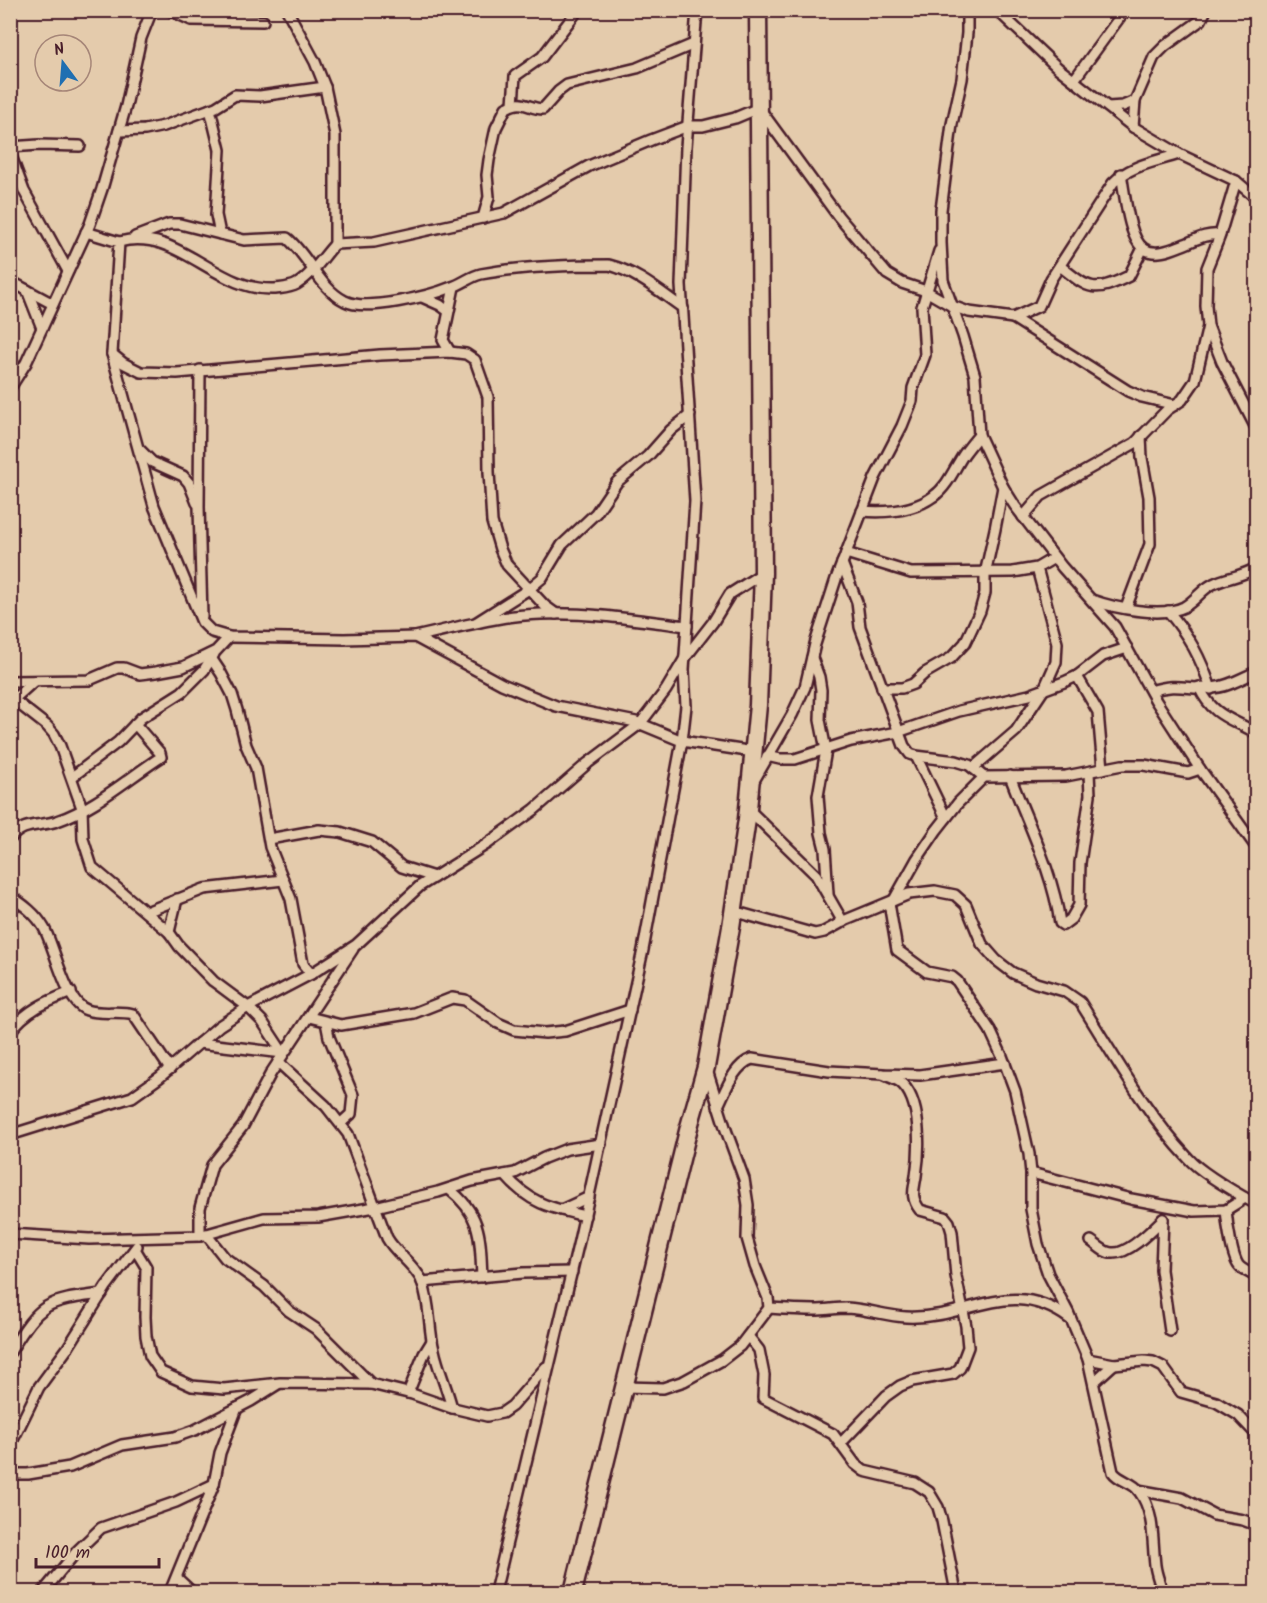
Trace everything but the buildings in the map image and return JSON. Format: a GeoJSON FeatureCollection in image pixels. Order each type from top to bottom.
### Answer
{"type":"FeatureCollection","features":[{"type":"Feature","properties":{"kind":"highway"},"geometry":{"type":"LineString","coordinates":[[573,1593],[706,1067],[733,911],[750,789],[761,754],[758,705],[763,573],[758,10]]}},
{"type":"Feature","properties":{"kind":"street"},"geometry":{"type":"LineString","coordinates":[[10,388],[26,363],[86,232],[102,189],[141,38],[152,10]]}},
{"type":"Feature","properties":{"kind":"street"},"geometry":{"type":"LineString","coordinates":[[169,10],[191,20],[263,21]]}},
{"type":"Feature","properties":{"kind":"street"},"geometry":{"type":"LineString","coordinates":[[133,238],[158,242],[186,253],[229,280],[258,290],[295,286],[305,279],[335,244],[335,135],[325,87],[315,62],[287,10]]}},
{"type":"Feature","properties":{"kind":"street"},"geometry":{"type":"LineString","coordinates":[[513,104],[515,76],[542,57],[578,10]]}},
{"type":"Feature","properties":{"kind":"street"},"geometry":{"type":"LineString","coordinates":[[495,1593],[601,1144],[643,950],[682,741],[686,706],[685,658],[695,501],[681,285],[688,126],[697,10]]}},
{"type":"Feature","properties":{"kind":"street"},"geometry":{"type":"LineString","coordinates":[[967,10],[962,79],[952,124],[941,210],[941,243],[943,280],[975,376],[979,435],[1003,487],[1015,506],[1054,558],[1115,627],[1200,770],[1257,847]]}},
{"type":"Feature","properties":{"kind":"street"},"geometry":{"type":"LineString","coordinates":[[1074,80],[1125,10]]}},
{"type":"Feature","properties":{"kind":"street"},"geometry":{"type":"LineString","coordinates":[[1133,127],[1135,101],[1154,57],[1165,46],[1201,20],[1206,10]]}},
{"type":"Feature","properties":{"kind":"street"},"geometry":{"type":"LineString","coordinates":[[1003,13],[1074,80],[1133,127],[1179,154],[1236,180],[1257,198]]}},
{"type":"Feature","properties":{"kind":"street"},"geometry":{"type":"LineString","coordinates":[[483,218],[489,197],[488,167],[496,128],[506,108],[520,102],[536,109],[543,109],[567,85],[637,68],[694,44]]}},
{"type":"Feature","properties":{"kind":"street"},"geometry":{"type":"LineString","coordinates":[[118,131],[145,130],[164,126],[210,109],[235,94],[260,96],[325,87]]}},
{"type":"Feature","properties":{"kind":"street"},"geometry":{"type":"LineString","coordinates":[[1108,107],[1123,106],[1135,101]]}},
{"type":"Feature","properties":{"kind":"street"},"geometry":{"type":"LineString","coordinates":[[335,244],[374,242],[504,213],[589,166],[688,126],[703,126],[735,118],[759,108],[838,216],[887,274],[902,283],[926,291],[952,306],[969,312],[1012,318],[1128,391],[1175,405]]}},
{"type":"Feature","properties":{"kind":"street"},"geometry":{"type":"LineString","coordinates":[[210,109],[220,150],[216,215],[220,234]]}},
{"type":"Feature","properties":{"kind":"street"},"geometry":{"type":"LineString","coordinates":[[10,147],[80,146]]}},
{"type":"Feature","properties":{"kind":"street"},"geometry":{"type":"LineString","coordinates":[[10,153],[24,191],[68,271]]}},
{"type":"Feature","properties":{"kind":"street"},"geometry":{"type":"LineString","coordinates":[[1012,318],[1039,306],[1051,279],[1121,174],[1134,167],[1179,154]]}},
{"type":"Feature","properties":{"kind":"street"},"geometry":{"type":"LineString","coordinates":[[1121,174],[1131,225],[1143,249],[1160,252],[1208,234],[1220,235]]}},
{"type":"Feature","properties":{"kind":"street"},"geometry":{"type":"LineString","coordinates":[[1236,180],[1220,235],[1207,268],[1206,306],[1208,326],[1222,362],[1257,428]]}},
{"type":"Feature","properties":{"kind":"street"},"geometry":{"type":"LineString","coordinates":[[86,232],[119,242],[169,224],[180,224],[244,240],[286,238],[338,296],[352,304],[366,306],[422,297],[487,273],[519,269],[609,265],[622,268],[642,279],[683,308]]}},
{"type":"Feature","properties":{"kind":"street"},"geometry":{"type":"LineString","coordinates":[[119,242],[112,354],[154,506],[202,622],[212,632],[229,637],[344,639],[415,637],[477,622],[519,615],[556,614],[687,626]]}},
{"type":"Feature","properties":{"kind":"street"},"geometry":{"type":"LineString","coordinates":[[761,754],[792,715],[805,687],[844,558],[875,478],[902,426],[912,401],[913,387],[925,355],[922,307],[941,243]]}},
{"type":"Feature","properties":{"kind":"street"},"geometry":{"type":"LineString","coordinates":[[1060,266],[1086,286],[1093,288],[1129,276],[1143,249]]}},
{"type":"Feature","properties":{"kind":"street"},"geometry":{"type":"LineString","coordinates":[[10,281],[53,304]]}},
{"type":"Feature","properties":{"kind":"street"},"geometry":{"type":"LineString","coordinates":[[450,352],[443,340],[454,287]]}},
{"type":"Feature","properties":{"kind":"street"},"geometry":{"type":"LineString","coordinates":[[27,290],[42,328]]}},
{"type":"Feature","properties":{"kind":"street"},"geometry":{"type":"LineString","coordinates":[[422,297],[448,311]]}},
{"type":"Feature","properties":{"kind":"street"},"geometry":{"type":"LineString","coordinates":[[1023,517],[1041,496],[1086,473],[1135,443],[1182,400],[1195,381],[1208,326]]}},
{"type":"Feature","properties":{"kind":"street"},"geometry":{"type":"LineString","coordinates":[[112,354],[123,363],[141,372],[177,373],[380,355],[450,352],[466,354],[475,360],[488,397],[492,522],[500,549],[507,565],[556,614]]}},
{"type":"Feature","properties":{"kind":"street"},"geometry":{"type":"LineString","coordinates":[[200,370],[199,507],[202,622]]}},
{"type":"Feature","properties":{"kind":"street"},"geometry":{"type":"LineString","coordinates":[[477,622],[529,589],[542,578],[562,545],[596,513],[617,482],[648,456],[671,430],[690,415]]}},
{"type":"Feature","properties":{"kind":"street"},"geometry":{"type":"LineString","coordinates":[[862,511],[894,511],[914,506],[935,495],[979,435]]}},
{"type":"Feature","properties":{"kind":"street"},"geometry":{"type":"LineString","coordinates":[[1126,608],[1150,544],[1149,497],[1142,458],[1141,436]]}},
{"type":"Feature","properties":{"kind":"street"},"geometry":{"type":"LineString","coordinates":[[138,448],[152,462],[183,476],[189,483],[199,507]]}},
{"type":"Feature","properties":{"kind":"street"},"geometry":{"type":"LineString","coordinates":[[882,688],[902,688],[913,684],[925,673],[958,652],[965,643],[980,611],[985,593],[985,574],[1003,487]]}},
{"type":"Feature","properties":{"kind":"street"},"geometry":{"type":"LineString","coordinates":[[999,509],[1015,506]]}},
{"type":"Feature","properties":{"kind":"street"},"geometry":{"type":"LineString","coordinates":[[844,558],[911,573],[985,574],[1037,568],[1054,558]]}},
{"type":"Feature","properties":{"kind":"street"},"geometry":{"type":"LineString","coordinates":[[844,558],[857,602],[860,627],[904,746],[910,754],[956,761],[973,768],[984,777]]}},
{"type":"Feature","properties":{"kind":"street"},"geometry":{"type":"LineString","coordinates":[[973,768],[1016,731],[1044,689],[1056,662],[1057,643],[1037,568]]}},
{"type":"Feature","properties":{"kind":"street"},"geometry":{"type":"LineString","coordinates":[[1090,599],[1111,607],[1168,611],[1180,609],[1191,603],[1214,583],[1244,576],[1257,568]]}},
{"type":"Feature","properties":{"kind":"street"},"geometry":{"type":"LineString","coordinates":[[10,1135],[132,1097],[170,1069],[219,1026],[248,1007],[311,974],[356,945],[420,886],[487,844],[534,810],[588,763],[640,724],[666,690],[685,658],[713,622],[730,594],[763,573]]}},
{"type":"Feature","properties":{"kind":"street"},"geometry":{"type":"LineString","coordinates":[[1168,611],[1187,634],[1211,688]]}},
{"type":"Feature","properties":{"kind":"street"},"geometry":{"type":"LineString","coordinates":[[72,777],[118,742],[135,724],[162,703],[182,692],[204,670],[212,655],[229,637]]}},
{"type":"Feature","properties":{"kind":"street"},"geometry":{"type":"LineString","coordinates":[[415,637],[502,684],[556,706],[640,724],[682,741],[780,759],[795,759],[852,741],[898,732],[939,716],[1044,689],[1077,676],[1103,656],[1127,648]]}},
{"type":"Feature","properties":{"kind":"street"},"geometry":{"type":"LineString","coordinates":[[10,681],[89,680],[117,668],[146,674],[183,667],[212,655]]}},
{"type":"Feature","properties":{"kind":"street"},"geometry":{"type":"LineString","coordinates":[[212,655],[235,702],[246,745],[256,768],[269,839],[291,899],[303,964],[311,974]]}},
{"type":"Feature","properties":{"kind":"street"},"geometry":{"type":"LineString","coordinates":[[812,658],[821,690],[820,720],[826,750],[818,802],[825,849],[828,894]]}},
{"type":"Feature","properties":{"kind":"street"},"geometry":{"type":"LineString","coordinates":[[1151,691],[1178,686],[1211,688],[1232,684],[1257,672]]}},
{"type":"Feature","properties":{"kind":"street"},"geometry":{"type":"LineString","coordinates":[[1077,676],[1098,712],[1103,769]]}},
{"type":"Feature","properties":{"kind":"street"},"geometry":{"type":"LineString","coordinates":[[34,681],[12,698],[54,734],[82,808],[83,839],[92,867],[169,932],[179,946],[213,981],[248,1007],[262,1021],[280,1058],[326,1106],[348,1134],[390,1244],[408,1261],[422,1282],[430,1315],[432,1341],[452,1408]]}},
{"type":"Feature","properties":{"kind":"street"},"geometry":{"type":"LineString","coordinates":[[1199,687],[1206,702],[1213,709],[1257,733]]}},
{"type":"Feature","properties":{"kind":"street"},"geometry":{"type":"LineString","coordinates":[[10,839],[21,828],[57,821],[110,793],[161,758],[160,753],[135,724]]}},
{"type":"Feature","properties":{"kind":"street"},"geometry":{"type":"LineString","coordinates":[[916,756],[946,818]]}},
{"type":"Feature","properties":{"kind":"street"},"geometry":{"type":"LineString","coordinates":[[1162,1593],[1155,1564],[1155,1544],[1149,1512],[1138,1490],[1115,1476],[1113,1472],[1088,1359],[1041,1257],[1031,1209],[1032,1173],[1015,1091],[1005,1063],[990,1030],[957,981],[952,977],[927,972],[897,950],[892,902],[917,859],[946,818],[984,777],[1066,776],[1133,765],[1188,773],[1200,770]]}},
{"type":"Feature","properties":{"kind":"street"},"geometry":{"type":"LineString","coordinates":[[1010,776],[1042,855],[1054,893],[1060,923],[1063,925],[1071,919],[1079,905],[1080,863],[1090,795],[1089,772]]}},
{"type":"Feature","properties":{"kind":"street"},"geometry":{"type":"LineString","coordinates":[[748,809],[816,875],[843,922]]}},
{"type":"Feature","properties":{"kind":"street"},"geometry":{"type":"LineString","coordinates":[[269,839],[319,830],[340,832],[372,842],[402,867],[434,877]]}},
{"type":"Feature","properties":{"kind":"street"},"geometry":{"type":"LineString","coordinates":[[146,912],[204,889],[283,880]]}},
{"type":"Feature","properties":{"kind":"street"},"geometry":{"type":"LineString","coordinates":[[733,911],[815,934],[909,894],[935,891],[955,895],[966,905],[982,944],[996,960],[1013,973],[1064,991],[1080,1002],[1158,1121],[1189,1160],[1257,1204]]}},
{"type":"Feature","properties":{"kind":"street"},"geometry":{"type":"LineString","coordinates":[[10,896],[34,915],[45,930],[78,1004],[87,1010],[133,1014],[170,1069]]}},
{"type":"Feature","properties":{"kind":"street"},"geometry":{"type":"LineString","coordinates":[[169,932],[177,899]]}},
{"type":"Feature","properties":{"kind":"street"},"geometry":{"type":"LineString","coordinates":[[356,945],[280,1058],[243,1126],[212,1165],[200,1208],[203,1235],[225,1258],[264,1286],[289,1311],[316,1329],[371,1384]]}},
{"type":"Feature","properties":{"kind":"street"},"geometry":{"type":"LineString","coordinates":[[10,1032],[30,1011],[71,992]]}},
{"type":"Feature","properties":{"kind":"street"},"geometry":{"type":"LineString","coordinates":[[309,1017],[341,1025],[365,1022],[414,1013],[452,998],[465,1000],[498,1023],[514,1030],[546,1033],[565,1031],[630,1010]]}},
{"type":"Feature","properties":{"kind":"street"},"geometry":{"type":"LineString","coordinates":[[326,1022],[329,1037],[353,1095],[351,1114],[341,1123]]}},
{"type":"Feature","properties":{"kind":"street"},"geometry":{"type":"LineString","coordinates":[[199,1043],[280,1058]]}},
{"type":"Feature","properties":{"kind":"street"},"geometry":{"type":"LineString","coordinates":[[718,1106],[742,1064],[752,1059],[829,1071],[920,1075],[1005,1063]]}},
{"type":"Feature","properties":{"kind":"street"},"geometry":{"type":"LineString","coordinates":[[624,1387],[663,1388],[684,1381],[722,1360],[748,1336],[769,1308],[768,1298],[747,1238],[748,1205],[744,1179],[706,1067]]}},
{"type":"Feature","properties":{"kind":"street"},"geometry":{"type":"LineString","coordinates":[[841,1443],[886,1396],[900,1386],[912,1381],[953,1374],[960,1368],[968,1347],[949,1222],[945,1217],[920,1210],[912,1196],[918,1151],[915,1108],[901,1083],[884,1074]]}},
{"type":"Feature","properties":{"kind":"street"},"geometry":{"type":"LineString","coordinates":[[10,1234],[89,1239],[203,1235],[264,1218],[318,1217],[375,1207],[472,1181],[505,1175],[567,1149],[601,1144]]}},
{"type":"Feature","properties":{"kind":"street"},"geometry":{"type":"LineString","coordinates":[[1032,1173],[1161,1206],[1194,1211],[1226,1210],[1245,1197]]}},
{"type":"Feature","properties":{"kind":"street"},"geometry":{"type":"LineString","coordinates":[[505,1175],[519,1191],[529,1198],[585,1216]]}},
{"type":"Feature","properties":{"kind":"street"},"geometry":{"type":"LineString","coordinates":[[449,1189],[463,1200],[476,1223],[482,1277]]}},
{"type":"Feature","properties":{"kind":"street"},"geometry":{"type":"LineString","coordinates":[[561,1210],[589,1197]]}},
{"type":"Feature","properties":{"kind":"street"},"geometry":{"type":"LineString","coordinates":[[1161,1206],[1164,1218],[1161,1270],[1170,1331]]}},
{"type":"Feature","properties":{"kind":"street"},"geometry":{"type":"LineString","coordinates":[[1091,1240],[1106,1252],[1118,1253],[1140,1241],[1176,1208]]}},
{"type":"Feature","properties":{"kind":"street"},"geometry":{"type":"LineString","coordinates":[[1226,1210],[1227,1224],[1239,1266],[1257,1277]]}},
{"type":"Feature","properties":{"kind":"street"},"geometry":{"type":"LineString","coordinates":[[10,1446],[39,1387],[144,1237]]}},
{"type":"Feature","properties":{"kind":"street"},"geometry":{"type":"LineString","coordinates":[[135,1249],[146,1267],[146,1336],[150,1356],[161,1372],[192,1386],[224,1389],[280,1383],[371,1384],[487,1416],[502,1413],[519,1399],[550,1362]]}},
{"type":"Feature","properties":{"kind":"street"},"geometry":{"type":"LineString","coordinates":[[422,1282],[523,1273],[572,1272]]}},
{"type":"Feature","properties":{"kind":"street"},"geometry":{"type":"LineString","coordinates":[[10,1352],[26,1326],[47,1305],[61,1299],[102,1294]]}},
{"type":"Feature","properties":{"kind":"street"},"geometry":{"type":"LineString","coordinates":[[769,1308],[815,1310],[847,1308],[908,1317],[935,1316],[980,1304],[1025,1299],[1058,1310],[1072,1320]]}},
{"type":"Feature","properties":{"kind":"street"},"geometry":{"type":"LineString","coordinates":[[748,1336],[759,1350],[762,1361],[763,1398],[833,1434],[855,1464],[864,1471],[915,1483],[929,1492],[938,1507],[942,1521],[956,1593]]}},
{"type":"Feature","properties":{"kind":"street"},"geometry":{"type":"LineString","coordinates":[[408,1393],[424,1354],[432,1341]]}},
{"type":"Feature","properties":{"kind":"street"},"geometry":{"type":"LineString","coordinates":[[1088,1359],[1114,1364],[1153,1362],[1163,1367],[1181,1392],[1216,1402],[1238,1415],[1257,1434]]}},
{"type":"Feature","properties":{"kind":"street"},"geometry":{"type":"LineString","coordinates":[[1094,1382],[1114,1364]]}},
{"type":"Feature","properties":{"kind":"street"},"geometry":{"type":"LineString","coordinates":[[10,1474],[28,1474],[70,1467],[122,1445],[175,1437],[195,1430],[280,1383]]}},
{"type":"Feature","properties":{"kind":"street"},"geometry":{"type":"LineString","coordinates":[[170,1593],[214,1484],[220,1453],[237,1408]]}},
{"type":"Feature","properties":{"kind":"street"},"geometry":{"type":"LineString","coordinates":[[43,1593],[77,1551],[101,1528],[176,1502],[214,1484]]}},
{"type":"Feature","properties":{"kind":"street"},"geometry":{"type":"LineString","coordinates":[[1138,1490],[1182,1498],[1214,1515],[1244,1520],[1257,1525]]}},
{"type":"Feature","properties":{"kind":"street"},"geometry":{"type":"LineString","coordinates":[[177,1578],[192,1593]]}}]}
